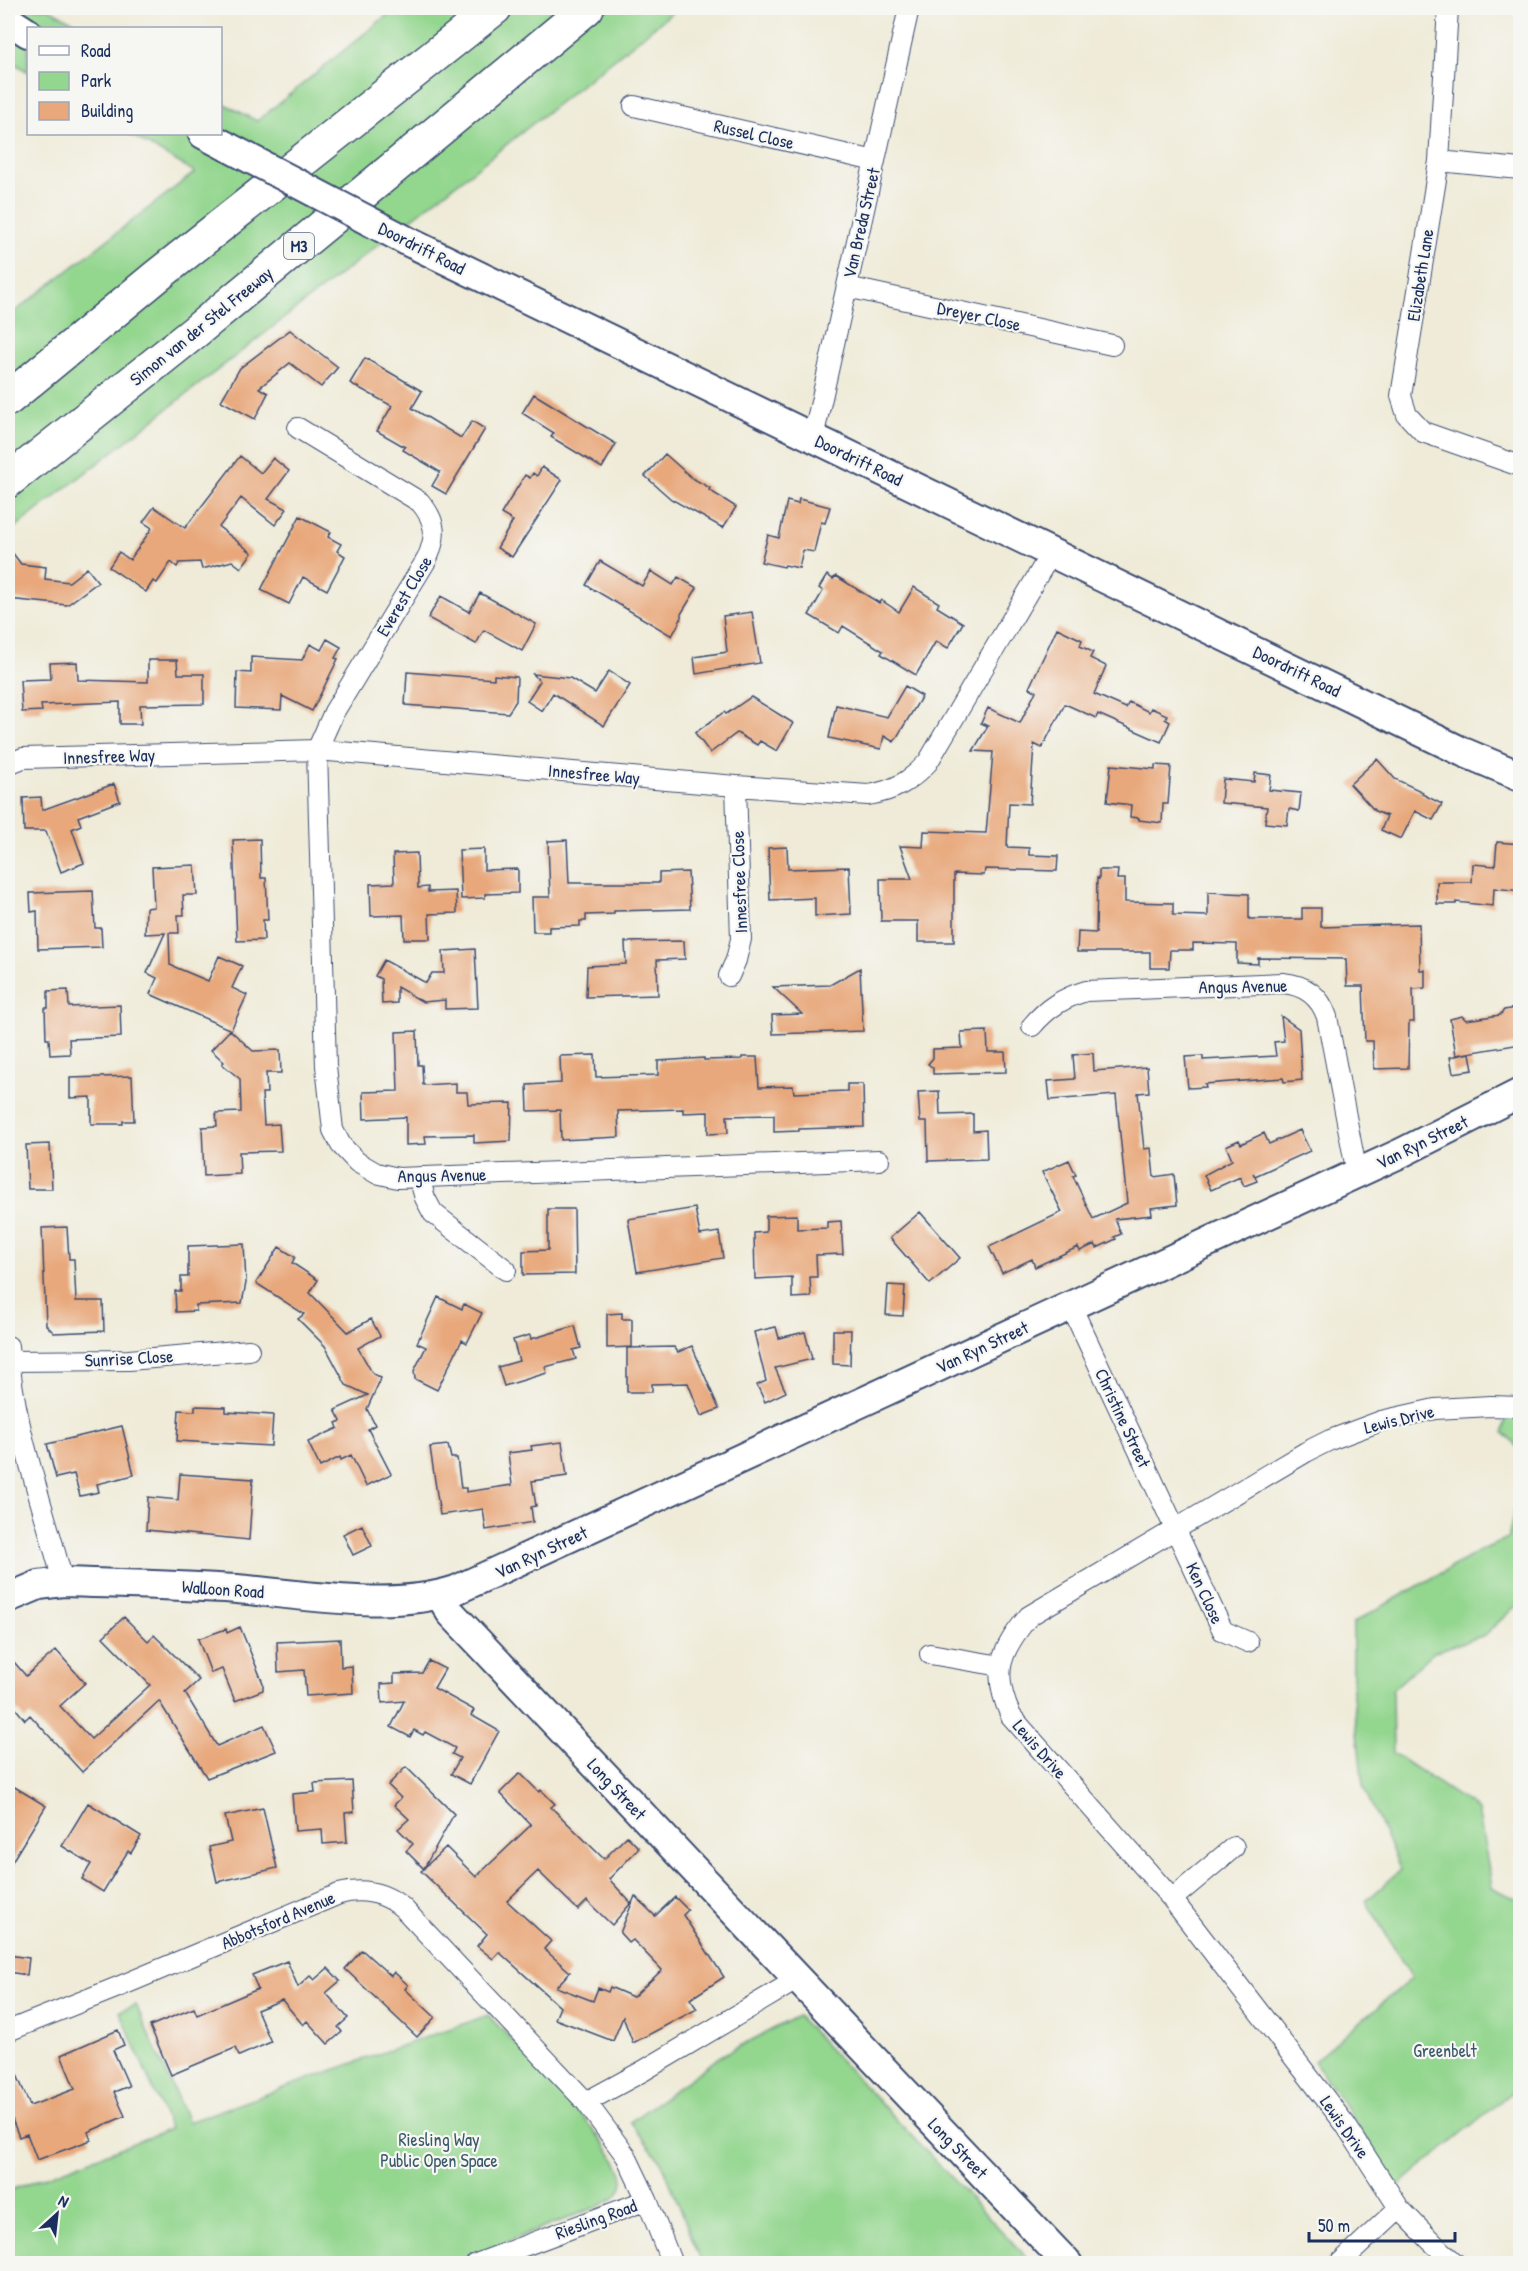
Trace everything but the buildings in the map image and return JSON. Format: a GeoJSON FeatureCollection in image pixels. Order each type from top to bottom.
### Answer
{"type":"FeatureCollection","features":[{"type":"Feature","properties":{"kind":"highway"},"geometry":{"type":"LineString","coordinates":[[8,399],[157,276],[495,8]]}},
{"type":"Feature","properties":{"kind":"highway","name":"Simon van der Stel Freeway"},"geometry":{"type":"LineString","coordinates":[[8,481],[196,331],[587,8]]}},
{"type":"Feature","properties":{"kind":"street","name":"Van Breda Street"},"geometry":{"type":"LineString","coordinates":[[813,438],[909,8]]}},
{"type":"Feature","properties":{"kind":"street","name":"Elizabeth Lane"},"geometry":{"type":"LineString","coordinates":[[1448,8],[1439,160],[1401,386],[1403,406],[1414,424],[1423,432],[1521,466]]}},
{"type":"Feature","properties":{"kind":"street"},"geometry":{"type":"LineString","coordinates":[[8,20],[27,32]]}},
{"type":"Feature","properties":{"kind":"street","name":"Russel Close"},"geometry":{"type":"LineString","coordinates":[[634,106],[875,161]]}},
{"type":"Feature","properties":{"kind":"street","name":"Doordrift Road"},"geometry":{"type":"LineString","coordinates":[[215,140],[411,243],[1463,752],[1521,776]]}},
{"type":"Feature","properties":{"kind":"street"},"geometry":{"type":"LineString","coordinates":[[1439,160],[1521,169]]}},
{"type":"Feature","properties":{"kind":"street","name":"Dreyer Close"},"geometry":{"type":"LineString","coordinates":[[847,287],[1112,345]]}},
{"type":"Feature","properties":{"kind":"street","name":"Everest Close"},"geometry":{"type":"LineString","coordinates":[[298,428],[420,502],[430,514],[434,530],[433,545],[427,559],[334,712],[317,750]]}},
{"type":"Feature","properties":{"kind":"street","name":"Innesfree Way"},"geometry":{"type":"LineString","coordinates":[[8,764],[23,758],[317,750],[736,786],[868,795],[886,792],[915,777],[940,744],[1051,553]]}},
{"type":"Feature","properties":{"kind":"street","name":"Angus Avenue"},"geometry":{"type":"LineString","coordinates":[[317,750],[326,1066],[333,1130],[341,1145],[357,1162],[376,1173],[398,1178],[879,1160]]}},
{"type":"Feature","properties":{"kind":"street","name":"Innesfree Close"},"geometry":{"type":"LineString","coordinates":[[729,976],[741,939],[736,786]]}},
{"type":"Feature","properties":{"kind":"street","name":"Angus Avenue"},"geometry":{"type":"LineString","coordinates":[[1032,1026],[1040,1016],[1061,1000],[1086,991],[1283,983],[1306,988],[1319,1001],[1327,1017],[1357,1174]]}},
{"type":"Feature","properties":{"kind":"street","name":"Van Ryn Street"},"geometry":{"type":"LineString","coordinates":[[440,1596],[472,1584],[1357,1174],[1521,1093]]}},
{"type":"Feature","properties":{"kind":"street"},"geometry":{"type":"LineString","coordinates":[[419,1177],[425,1198],[433,1213],[506,1270]]}},
{"type":"Feature","properties":{"kind":"street","name":"Christine Street"},"geometry":{"type":"LineString","coordinates":[[1071,1306],[1175,1530]]}},
{"type":"Feature","properties":{"kind":"street","name":"Sunrise Close"},"geometry":{"type":"LineString","coordinates":[[8,1353],[129,1360],[249,1350]]}},
{"type":"Feature","properties":{"kind":"street"},"geometry":{"type":"LineString","coordinates":[[8,1353],[25,1453],[47,1519],[63,1582]]}},
{"type":"Feature","properties":{"kind":"street","name":"Lewis Drive"},"geometry":{"type":"LineString","coordinates":[[1456,2264],[1431,2242],[1399,2208],[1345,2124],[1172,1899],[1011,1716],[1002,1697],[999,1676],[1004,1654],[1014,1635],[1029,1616],[1306,1452],[1381,1421],[1435,1409],[1521,1407]]}},
{"type":"Feature","properties":{"kind":"street","name":"Ken Close"},"geometry":{"type":"LineString","coordinates":[[1175,1530],[1223,1631],[1248,1642]]}},
{"type":"Feature","properties":{"kind":"street","name":"Walloon Road"},"geometry":{"type":"LineString","coordinates":[[8,1598],[39,1585],[63,1582],[213,1588],[375,1600],[405,1600],[440,1596]]}},
{"type":"Feature","properties":{"kind":"street","name":"Long Street"},"geometry":{"type":"LineString","coordinates":[[440,1596],[450,1612],[1068,2264]]}},
{"type":"Feature","properties":{"kind":"street"},"geometry":{"type":"LineString","coordinates":[[930,1654],[1001,1666]]}},
{"type":"Feature","properties":{"kind":"street"},"geometry":{"type":"LineString","coordinates":[[1172,1899],[1234,1847]]}},
{"type":"Feature","properties":{"kind":"street","name":"Abbotsford Avenue"},"geometry":{"type":"LineString","coordinates":[[8,2031],[118,1988],[339,1894],[370,1892],[388,1897],[403,1908],[586,2102],[626,2156],[647,2200],[672,2264]]}},
{"type":"Feature","properties":{"kind":"street"},"geometry":{"type":"LineString","coordinates":[[586,2102],[798,1979]]}},
{"type":"Feature","properties":{"kind":"street","name":"Riesling Road"},"geometry":{"type":"LineString","coordinates":[[476,2264],[647,2200]]}},
{"type":"Feature","properties":{"kind":"street"},"geometry":{"type":"LineString","coordinates":[[1339,2264],[1399,2208]]}},
{"type":"Feature","properties":{"kind":"green space"},"geometry":{"type":"Polygon","coordinates":[[[8,8],[47,8],[84,27],[27,27],[27,71],[8,59],[8,8]]]}},
{"type":"Feature","properties":{"kind":"green space"},"geometry":{"type":"Polygon","coordinates":[[[396,8],[678,8],[477,168],[8,533],[8,317],[195,172],[131,135],[222,135],[222,103],[257,121],[396,8]]]}},
{"type":"Feature","properties":{"kind":"green space"},"geometry":{"type":"Polygon","coordinates":[[[1506,1416],[1520,1418],[1520,1450],[1504,1433],[1506,1416]]]}},
{"type":"Feature","properties":{"kind":"green space","name":"Greenbelt"},"geometry":{"type":"Polygon","coordinates":[[[1520,1488],[1520,1602],[1485,1635],[1434,1652],[1392,1690],[1393,1753],[1478,1810],[1492,1887],[1520,1901],[1520,2085],[1398,2186],[1314,2061],[1412,1978],[1366,1901],[1401,1870],[1363,1786],[1353,1696],[1353,1623],[1478,1552],[1508,1538],[1520,1488]]]}},
{"type":"Feature","properties":{"kind":"green space","name":"Riesling Way Public Open Space"},"geometry":{"type":"Polygon","coordinates":[[[136,2005],[188,2122],[488,2015],[588,2123],[619,2167],[622,2186],[615,2197],[599,2206],[453,2263],[8,2264],[8,2191],[170,2129],[120,2011],[136,2005]]]}},
{"type":"Feature","properties":{"kind":"green space"},"geometry":{"type":"Polygon","coordinates":[[[798,2016],[1032,2263],[702,2263],[662,2163],[630,2122],[721,2056],[798,2016]]]}}]}
